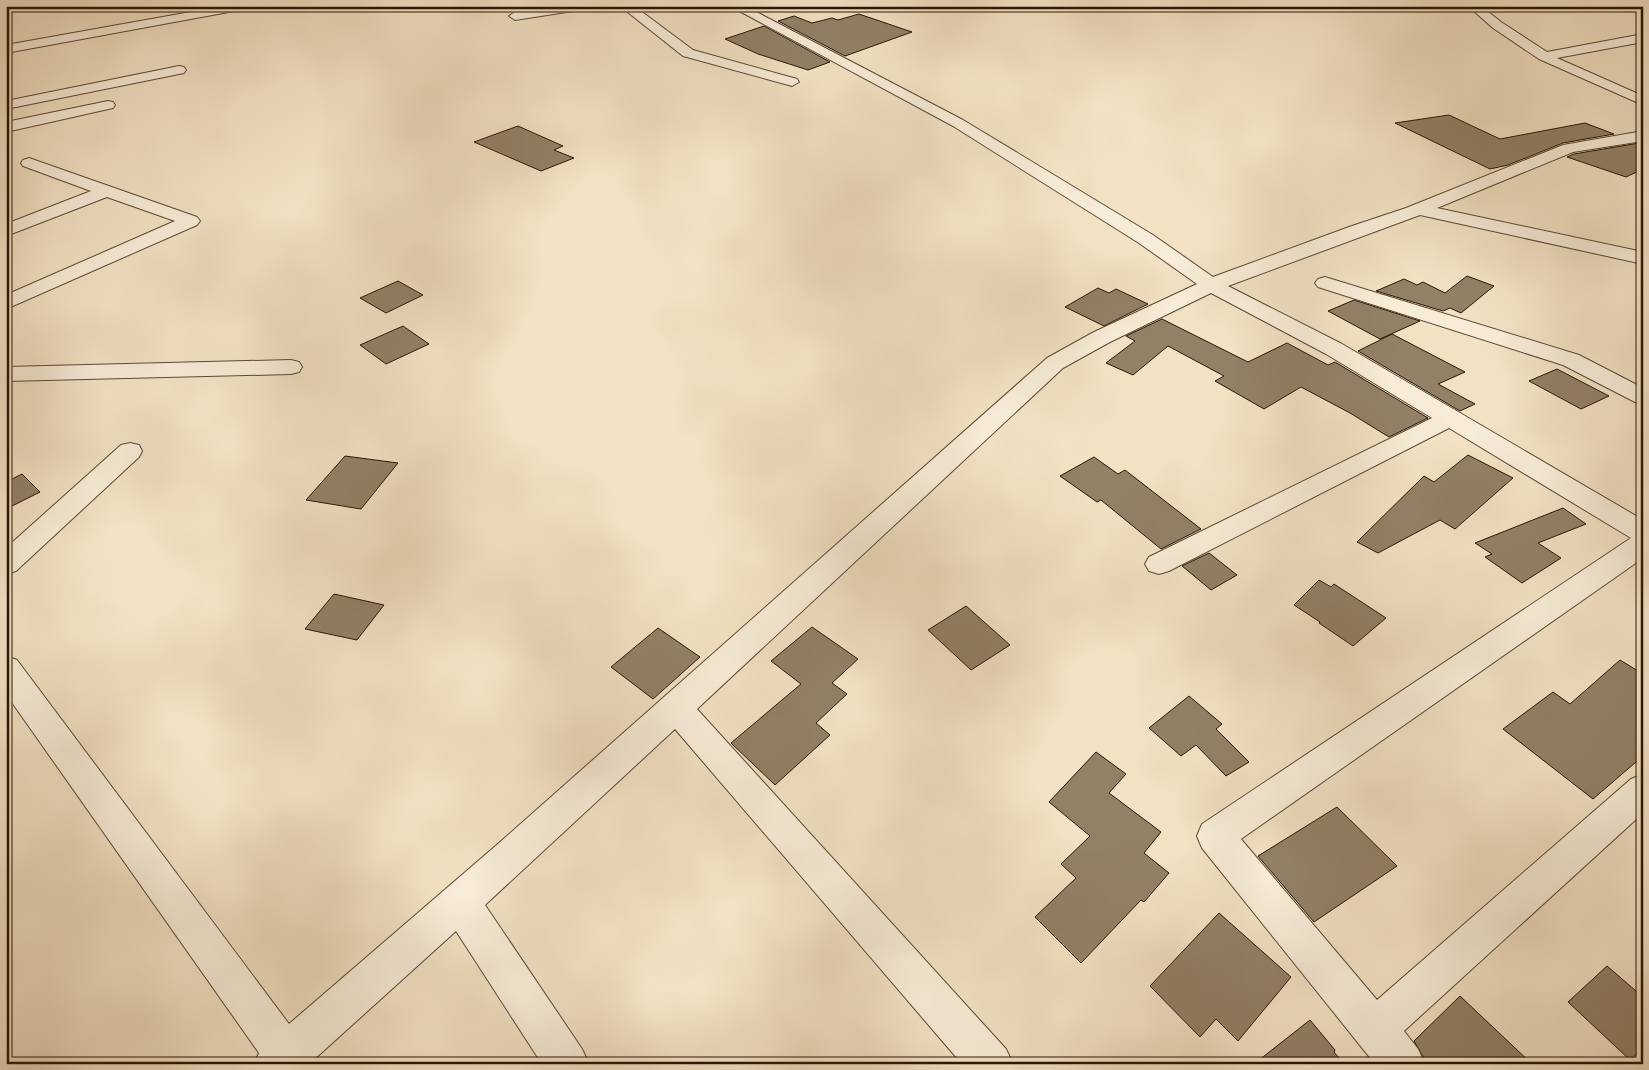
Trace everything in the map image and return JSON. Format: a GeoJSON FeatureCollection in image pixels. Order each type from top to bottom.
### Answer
{"type":"FeatureCollection","features":[{"type":"Feature","properties":{"kind":"street"},"geometry":{"type":"LineString","coordinates":[[6,49],[246,6]]}},
{"type":"Feature","properties":{"kind":"street"},"geometry":{"type":"LineString","coordinates":[[515,16],[586,6]]}},
{"type":"Feature","properties":{"kind":"street"},"geometry":{"type":"LineString","coordinates":[[626,6],[688,53],[792,82]]}},
{"type":"Feature","properties":{"kind":"street"},"geometry":{"type":"LineString","coordinates":[[736,6],[958,123],[1146,239],[1211,285],[1334,349],[1643,533]]}},
{"type":"Feature","properties":{"kind":"street"},"geometry":{"type":"LineString","coordinates":[[1474,6],[1497,25],[1544,56],[1643,101]]}},
{"type":"Feature","properties":{"kind":"street"},"geometry":{"type":"LineString","coordinates":[[1544,56],[1643,38]]}},
{"type":"Feature","properties":{"kind":"street"},"geometry":{"type":"LineString","coordinates":[[6,104],[179,70]]}},
{"type":"Feature","properties":{"kind":"street"},"geometry":{"type":"LineString","coordinates":[[6,127],[108,105]]}},
{"type":"Feature","properties":{"kind":"street"},"geometry":{"type":"LineString","coordinates":[[6,669],[281,1059],[460,902],[676,708],[1055,363],[1102,337],[1211,285],[1355,231],[1418,210],[1569,148],[1643,136]]}},
{"type":"Feature","properties":{"kind":"street"},"geometry":{"type":"LineString","coordinates":[[6,303],[191,221],[29,163]]}},
{"type":"Feature","properties":{"kind":"street"},"geometry":{"type":"LineString","coordinates":[[6,231],[107,191]]}},
{"type":"Feature","properties":{"kind":"street"},"geometry":{"type":"LineString","coordinates":[[1418,210],[1643,258]]}},
{"type":"Feature","properties":{"kind":"street"},"geometry":{"type":"LineString","coordinates":[[1612,252],[1643,240]]}},
{"type":"Feature","properties":{"kind":"street"},"geometry":{"type":"LineString","coordinates":[[1325,283],[1571,360],[1643,397]]}},
{"type":"Feature","properties":{"kind":"street"},"geometry":{"type":"LineString","coordinates":[[6,374],[291,366]]}},
{"type":"Feature","properties":{"kind":"street"},"geometry":{"type":"LineString","coordinates":[[1158,564],[1450,418]]}},
{"type":"Feature","properties":{"kind":"street"},"geometry":{"type":"LineString","coordinates":[[6,564],[130,451]]}},
{"type":"Feature","properties":{"kind":"street"},"geometry":{"type":"LineString","coordinates":[[1403,1064],[1215,836],[1643,544]]}},
{"type":"Feature","properties":{"kind":"street"},"geometry":{"type":"LineString","coordinates":[[676,708],[991,1064]]}},
{"type":"Feature","properties":{"kind":"street"},"geometry":{"type":"LineString","coordinates":[[1375,1029],[1643,790]]}},
{"type":"Feature","properties":{"kind":"street"},"geometry":{"type":"LineString","coordinates":[[460,902],[567,1064]]}},
{"type":"Feature","properties":{"kind":"building"},"geometry":{"type":"Polygon","coordinates":[[[859,14],[912,32],[845,56],[778,21],[794,16],[812,23],[832,18],[838,20],[859,14]]]}},
{"type":"Feature","properties":{"kind":"building"},"geometry":{"type":"Polygon","coordinates":[[[764,26],[830,62],[808,70],[758,54],[725,39],[764,26]]]}},
{"type":"Feature","properties":{"kind":"building"},"geometry":{"type":"Polygon","coordinates":[[[1449,115],[1500,139],[1585,123],[1614,134],[1563,143],[1508,165],[1490,169],[1395,123],[1449,115]]]}},
{"type":"Feature","properties":{"kind":"building"},"geometry":{"type":"Polygon","coordinates":[[[518,126],[563,146],[554,150],[574,158],[541,171],[474,142],[518,126]]]}},
{"type":"Feature","properties":{"kind":"building"},"geometry":{"type":"Polygon","coordinates":[[[1639,143],[1643,145],[1643,169],[1626,177],[1567,157],[1574,154],[1639,143]]]}},
{"type":"Feature","properties":{"kind":"building"},"geometry":{"type":"Polygon","coordinates":[[[1467,276],[1494,286],[1461,313],[1450,308],[1443,311],[1376,291],[1404,279],[1417,285],[1423,282],[1445,293],[1467,276]]]}},
{"type":"Feature","properties":{"kind":"building"},"geometry":{"type":"Polygon","coordinates":[[[398,281],[423,295],[386,313],[360,298],[398,281]]]}},
{"type":"Feature","properties":{"kind":"building"},"geometry":{"type":"Polygon","coordinates":[[[1098,288],[1109,293],[1116,289],[1148,304],[1104,326],[1065,307],[1098,288]]]}},
{"type":"Feature","properties":{"kind":"building"},"geometry":{"type":"Polygon","coordinates":[[[1354,300],[1420,321],[1380,339],[1328,311],[1354,300]]]}},
{"type":"Feature","properties":{"kind":"building"},"geometry":{"type":"Polygon","coordinates":[[[1162,319],[1248,362],[1287,343],[1328,365],[1335,362],[1428,418],[1389,437],[1350,413],[1301,387],[1264,409],[1215,381],[1224,376],[1168,346],[1133,375],[1106,363],[1135,341],[1126,336],[1162,319]]]}},
{"type":"Feature","properties":{"kind":"building"},"geometry":{"type":"Polygon","coordinates":[[[403,326],[429,344],[386,364],[360,345],[403,326]]]}},
{"type":"Feature","properties":{"kind":"building"},"geometry":{"type":"Polygon","coordinates":[[[1392,334],[1465,372],[1438,384],[1475,404],[1460,411],[1358,351],[1392,334]]]}},
{"type":"Feature","properties":{"kind":"building"},"geometry":{"type":"Polygon","coordinates":[[[1557,369],[1609,396],[1581,409],[1529,381],[1557,369]]]}},
{"type":"Feature","properties":{"kind":"building"},"geometry":{"type":"Polygon","coordinates":[[[1468,455],[1513,478],[1455,529],[1440,520],[1378,553],[1357,542],[1424,476],[1434,482],[1468,455]]]}},
{"type":"Feature","properties":{"kind":"building"},"geometry":{"type":"Polygon","coordinates":[[[345,456],[398,463],[361,509],[306,500],[345,456]]]}},
{"type":"Feature","properties":{"kind":"building"},"geometry":{"type":"Polygon","coordinates":[[[1094,457],[1118,474],[1125,470],[1201,529],[1161,549],[1101,500],[1097,502],[1060,476],[1094,457]]]}},
{"type":"Feature","properties":{"kind":"building"},"geometry":{"type":"Polygon","coordinates":[[[22,474],[40,492],[6,509],[6,482],[22,474]]]}},
{"type":"Feature","properties":{"kind":"building"},"geometry":{"type":"Polygon","coordinates":[[[1563,508],[1586,524],[1538,543],[1561,558],[1522,583],[1485,557],[1492,554],[1475,543],[1563,508]]]}},
{"type":"Feature","properties":{"kind":"building"},"geometry":{"type":"Polygon","coordinates":[[[1209,553],[1237,575],[1211,590],[1182,566],[1209,553]]]}},
{"type":"Feature","properties":{"kind":"building"},"geometry":{"type":"Polygon","coordinates":[[[1319,580],[1331,587],[1334,584],[1386,618],[1353,646],[1294,605],[1319,580]]]}},
{"type":"Feature","properties":{"kind":"building"},"geometry":{"type":"Polygon","coordinates":[[[334,594],[384,605],[357,640],[305,629],[334,594]]]}},
{"type":"Feature","properties":{"kind":"building"},"geometry":{"type":"Polygon","coordinates":[[[966,606],[1010,645],[971,670],[928,630],[966,606]]]}},
{"type":"Feature","properties":{"kind":"building"},"geometry":{"type":"Polygon","coordinates":[[[812,627],[858,659],[832,683],[847,694],[816,723],[830,735],[775,785],[731,743],[801,684],[771,661],[812,627]]]}},
{"type":"Feature","properties":{"kind":"building"},"geometry":{"type":"Polygon","coordinates":[[[658,628],[700,657],[653,699],[611,667],[658,628]]]}},
{"type":"Feature","properties":{"kind":"building"},"geometry":{"type":"Polygon","coordinates":[[[1620,660],[1643,674],[1643,756],[1593,799],[1503,729],[1553,692],[1570,704],[1620,660]]]}},
{"type":"Feature","properties":{"kind":"building"},"geometry":{"type":"Polygon","coordinates":[[[1189,696],[1222,724],[1216,729],[1249,762],[1226,776],[1196,745],[1181,756],[1149,728],[1189,696]]]}},
{"type":"Feature","properties":{"kind":"building"},"geometry":{"type":"Polygon","coordinates":[[[1096,752],[1126,774],[1109,793],[1161,832],[1144,853],[1169,873],[1144,902],[1141,900],[1081,963],[1035,917],[1076,878],[1061,864],[1090,836],[1049,802],[1096,752]]]}},
{"type":"Feature","properties":{"kind":"building"},"geometry":{"type":"Polygon","coordinates":[[[1337,807],[1397,866],[1314,922],[1258,856],[1337,807]]]}},
{"type":"Feature","properties":{"kind":"building"},"geometry":{"type":"Polygon","coordinates":[[[1219,913],[1291,977],[1238,1041],[1216,1019],[1200,1037],[1150,986],[1219,913]]]}},
{"type":"Feature","properties":{"kind":"building"},"geometry":{"type":"Polygon","coordinates":[[[1607,966],[1643,997],[1643,1048],[1630,1060],[1568,1002],[1607,966]]]}},
{"type":"Feature","properties":{"kind":"building"},"geometry":{"type":"Polygon","coordinates":[[[1460,996],[1532,1064],[1427,1064],[1414,1041],[1460,996]]]}},
{"type":"Feature","properties":{"kind":"building"},"geometry":{"type":"Polygon","coordinates":[[[1310,1020],[1344,1064],[1254,1064],[1310,1020]]]}}]}
